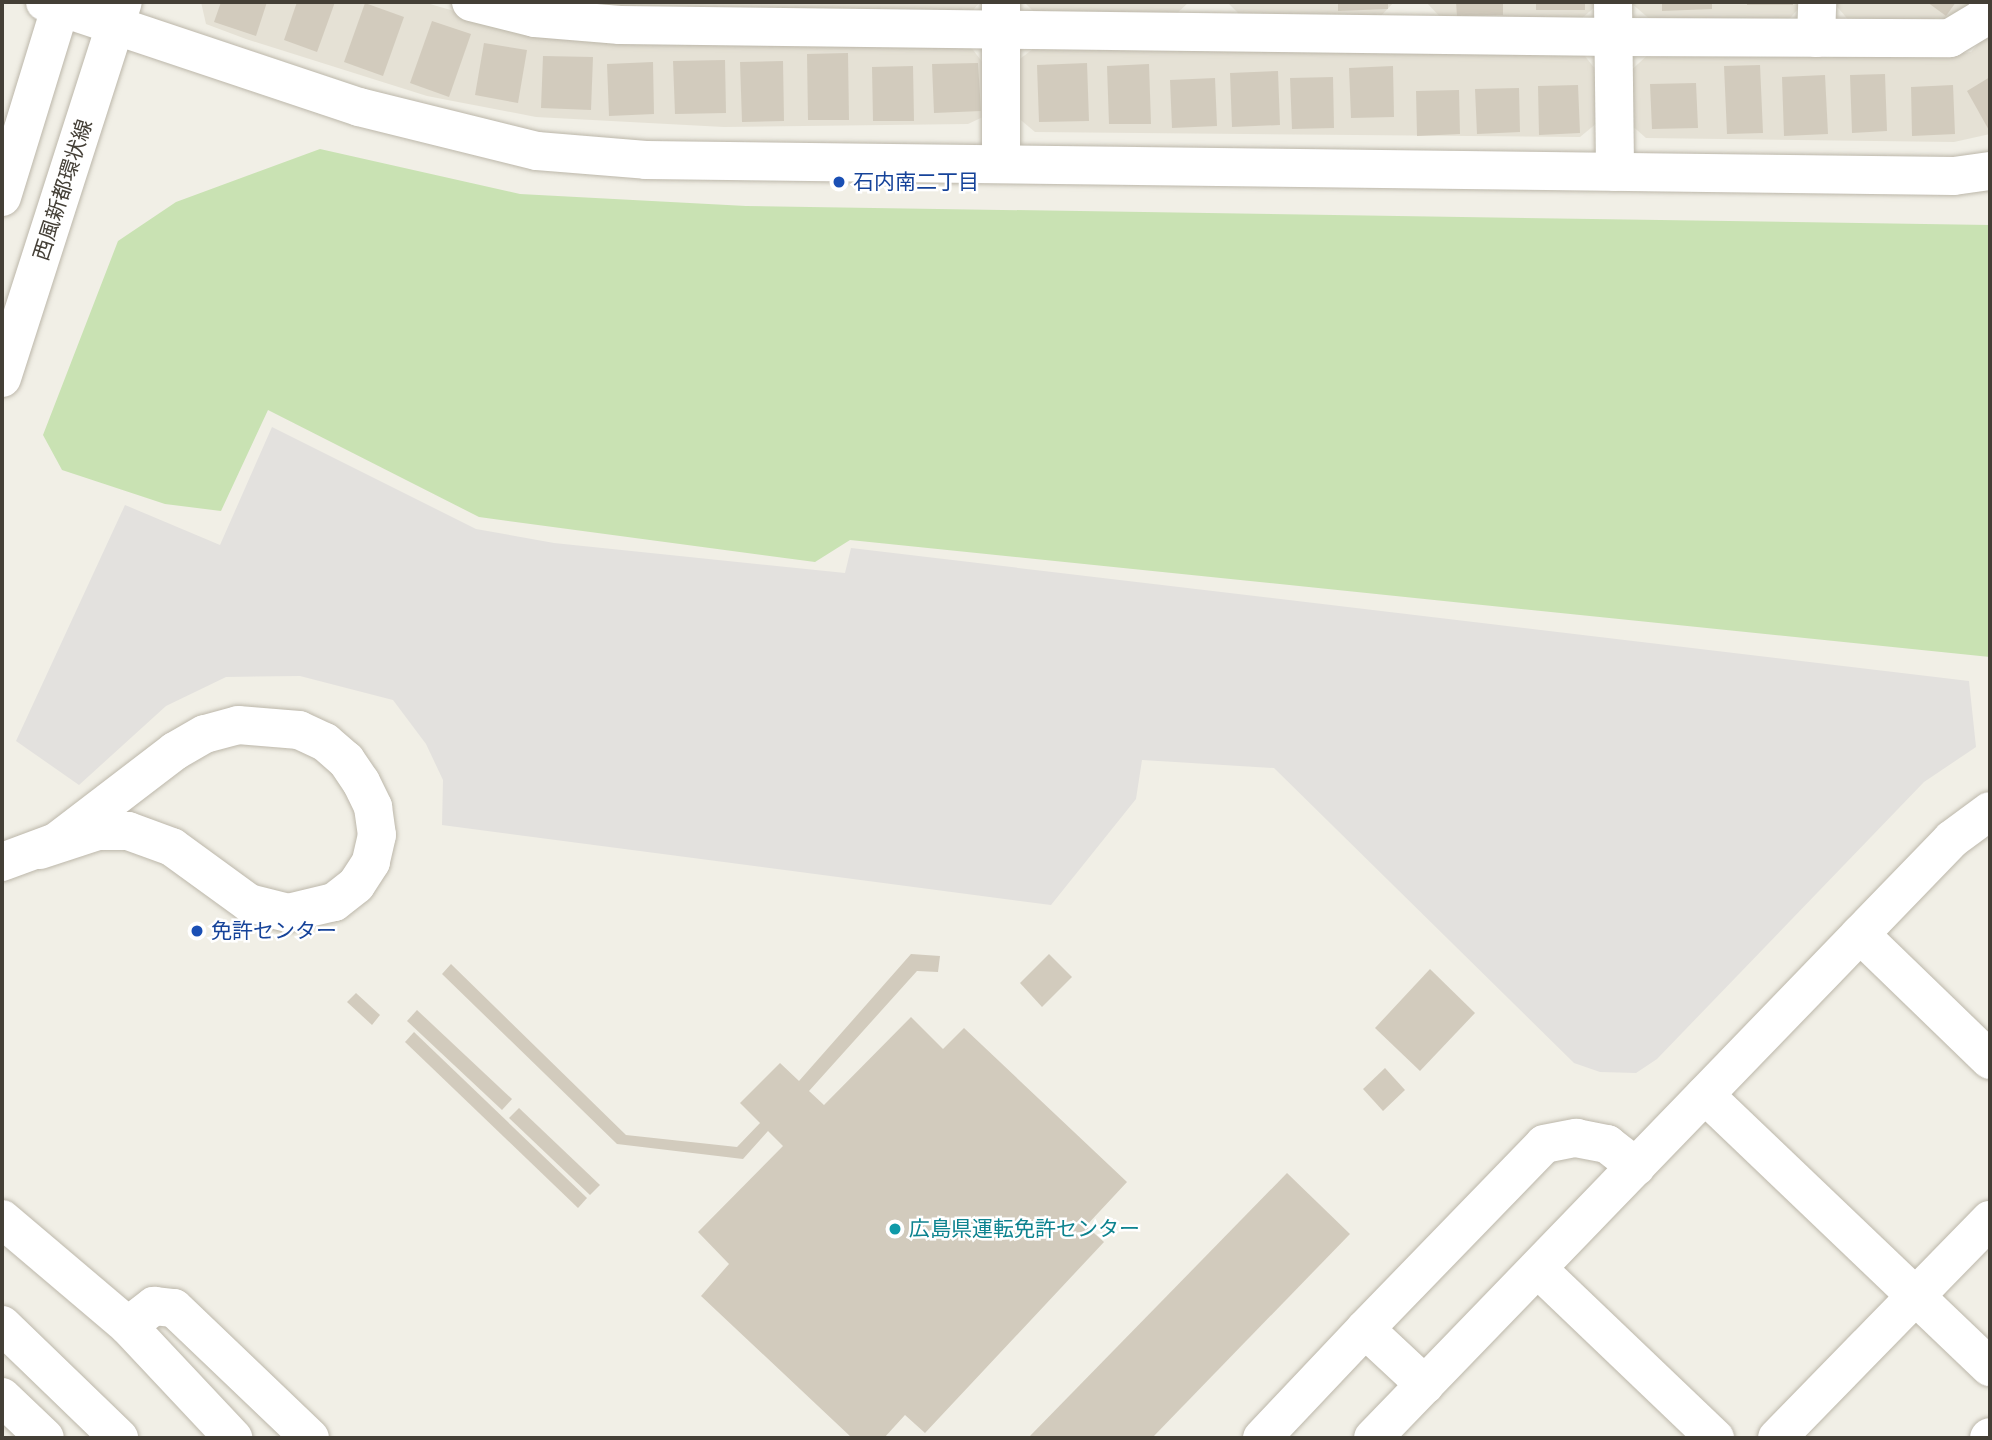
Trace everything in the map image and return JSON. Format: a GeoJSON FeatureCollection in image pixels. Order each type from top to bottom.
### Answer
{"type":"FeatureCollection","features":[{"type":"Feature","properties":{"kind":"street"},"geometry":{"type":"LineString","coordinates":[[471,2],[535,18],[621,25],[1001,17],[1207,16],[1816,20],[1950,38],[1982,19],[1990,7]]}},
{"type":"Feature","properties":{"kind":"street"},"geometry":{"type":"LineString","coordinates":[[2,197],[56,3],[120,14],[359,107],[537,151],[646,160],[1954,176],[1990,171]]}},
{"type":"Feature","properties":{"kind":"street","name":"西風新都環状線"},"geometry":{"type":"LineString","coordinates":[[2,378],[120,14]]}},
{"type":"Feature","properties":{"kind":"street"},"geometry":{"type":"LineString","coordinates":[[1001,17],[1001,164]]}},
{"type":"Feature","properties":{"kind":"street"},"geometry":{"type":"LineString","coordinates":[[1613,20],[1615,172]]}},
{"type":"Feature","properties":{"kind":"street"},"geometry":{"type":"LineString","coordinates":[[2,862],[40,850],[98,831],[128,831],[172,847],[249,903],[288,914],[334,902],[356,884],[371,862],[377,835],[373,807],[361,782],[346,760],[324,742],[299,730],[238,725],[205,734],[175,751],[40,850]]}},
{"type":"Feature","properties":{"kind":"street"},"geometry":{"type":"LineString","coordinates":[[1373,1438],[1952,839],[1990,811]]}},
{"type":"Feature","properties":{"kind":"street"},"geometry":{"type":"LineString","coordinates":[[1860,934],[1990,1060]]}},
{"type":"Feature","properties":{"kind":"street"},"geometry":{"type":"LineString","coordinates":[[1705,1095],[1990,1367]]}},
{"type":"Feature","properties":{"kind":"street"},"geometry":{"type":"LineString","coordinates":[[1262,1438],[1544,1144],[1576,1138],[1607,1144],[1636,1167]]}},
{"type":"Feature","properties":{"kind":"street"},"geometry":{"type":"LineString","coordinates":[[2,1219],[128,1326],[233,1438]]}},
{"type":"Feature","properties":{"kind":"street"},"geometry":{"type":"LineString","coordinates":[[1777,1438],[1990,1220]]}},
{"type":"Feature","properties":{"kind":"street"},"geometry":{"type":"LineString","coordinates":[[1538,1269],[1715,1438]]}},
{"type":"Feature","properties":{"kind":"street"},"geometry":{"type":"LineString","coordinates":[[128,1326],[154,1306],[174,1308],[310,1438]]}},
{"type":"Feature","properties":{"kind":"street"},"geometry":{"type":"LineString","coordinates":[[2,1325],[119,1438]]}},
{"type":"Feature","properties":{"kind":"street"},"geometry":{"type":"LineString","coordinates":[[1364,1329],[1425,1385]]}},
{"type":"Feature","properties":{"kind":"street"},"geometry":{"type":"LineString","coordinates":[[2,1397],[44,1438]]}},
{"type":"Feature","properties":{"kind":"shaded area"},"geometry":{"type":"Polygon","coordinates":[[[201,2],[423,2],[478,18],[967,42],[983,63],[985,116],[968,124],[724,127],[536,117],[427,96],[246,39],[206,24],[201,2]]]}},
{"type":"Feature","properties":{"kind":"shaded area"},"geometry":{"type":"Polygon","coordinates":[[[542,2],[980,2],[968,16],[733,12],[542,2]]]}},
{"type":"Feature","properties":{"kind":"shaded area"},"geometry":{"type":"Polygon","coordinates":[[[1024,2],[1189,2],[1173,17],[1040,18],[1024,2]]]}},
{"type":"Feature","properties":{"kind":"shaded area"},"geometry":{"type":"Polygon","coordinates":[[[1227,2],[1394,2],[1378,19],[1242,17],[1227,2]]]}},
{"type":"Feature","properties":{"kind":"shaded area"},"geometry":{"type":"Polygon","coordinates":[[[1426,2],[1598,4],[1580,20],[1445,22],[1426,2]]]}},
{"type":"Feature","properties":{"kind":"shaded area"},"geometry":{"type":"Polygon","coordinates":[[[1630,2],[1804,2],[1786,23],[1653,22],[1630,2]]]}},
{"type":"Feature","properties":{"kind":"shaded area"},"geometry":{"type":"Polygon","coordinates":[[[1833,2],[1977,2],[1944,25],[1851,23],[1833,2]]]}},
{"type":"Feature","properties":{"kind":"shaded area"},"geometry":{"type":"Polygon","coordinates":[[[1990,31],[1990,134],[1954,142],[1646,138],[1629,123],[1628,73],[1650,53],[1946,55],[1971,52],[1990,31]]]}},
{"type":"Feature","properties":{"kind":"shaded area"},"geometry":{"type":"Polygon","coordinates":[[[1038,45],[1580,50],[1596,70],[1597,123],[1580,137],[1035,132],[1016,116],[1016,62],[1038,45]]]}},
{"type":"Feature","properties":{"kind":"shaded area"},"geometry":{"type":"Polygon","coordinates":[[[272,427],[476,529],[554,543],[845,573],[851,548],[1969,681],[1976,747],[1924,782],[1657,1059],[1636,1073],[1600,1072],[1574,1063],[1274,768],[1142,760],[1136,799],[1051,905],[442,825],[443,780],[426,744],[393,700],[300,676],[226,677],[166,706],[79,785],[16,741],[125,505],[220,545],[272,427]]]}},
{"type":"Feature","properties":{"kind":"green space"},"geometry":{"type":"Polygon","coordinates":[[[320,149],[520,194],[746,206],[1990,225],[1990,657],[850,540],[815,562],[479,517],[268,410],[221,511],[165,504],[62,470],[43,435],[118,241],[176,202],[320,149]]]}},
{"type":"Feature","properties":{"kind":"building"},"geometry":{"type":"Polygon","coordinates":[[[221,2],[267,2],[256,36],[214,22],[221,2]]]}},
{"type":"Feature","properties":{"kind":"building"},"geometry":{"type":"Polygon","coordinates":[[[297,2],[335,2],[317,52],[284,40],[297,2]]]}},
{"type":"Feature","properties":{"kind":"building"},"geometry":{"type":"Polygon","coordinates":[[[1338,2],[1388,2],[1388,9],[1338,11],[1338,2]]]}},
{"type":"Feature","properties":{"kind":"building"},"geometry":{"type":"Polygon","coordinates":[[[1456,2],[1503,2],[1503,15],[1457,16],[1456,2]]]}},
{"type":"Feature","properties":{"kind":"building"},"geometry":{"type":"Polygon","coordinates":[[[1536,2],[1585,2],[1585,10],[1536,10],[1536,2]]]}},
{"type":"Feature","properties":{"kind":"building"},"geometry":{"type":"Polygon","coordinates":[[[1662,2],[1712,2],[1712,9],[1662,11],[1662,2]]]}},
{"type":"Feature","properties":{"kind":"building"},"geometry":{"type":"Polygon","coordinates":[[[1747,2],[1793,2],[1793,5],[1747,5],[1747,2]]]}},
{"type":"Feature","properties":{"kind":"building"},"geometry":{"type":"Polygon","coordinates":[[[1927,2],[1956,2],[1946,16],[1927,2]]]}},
{"type":"Feature","properties":{"kind":"building"},"geometry":{"type":"Polygon","coordinates":[[[365,3],[404,17],[383,76],[344,62],[365,3]]]}},
{"type":"Feature","properties":{"kind":"building"},"geometry":{"type":"Polygon","coordinates":[[[432,21],[471,34],[449,97],[410,83],[432,21]]]}},
{"type":"Feature","properties":{"kind":"building"},"geometry":{"type":"Polygon","coordinates":[[[484,43],[527,50],[518,103],[475,95],[484,43]]]}},
{"type":"Feature","properties":{"kind":"building"},"geometry":{"type":"Polygon","coordinates":[[[848,53],[849,120],[808,120],[807,54],[848,53]]]}},
{"type":"Feature","properties":{"kind":"building"},"geometry":{"type":"Polygon","coordinates":[[[543,56],[593,57],[591,110],[541,108],[543,56]]]}},
{"type":"Feature","properties":{"kind":"building"},"geometry":{"type":"Polygon","coordinates":[[[725,60],[726,113],[675,114],[673,61],[725,60]]]}},
{"type":"Feature","properties":{"kind":"building"},"geometry":{"type":"Polygon","coordinates":[[[783,61],[784,121],[742,122],[740,62],[783,61]]]}},
{"type":"Feature","properties":{"kind":"building"},"geometry":{"type":"Polygon","coordinates":[[[653,62],[654,114],[609,116],[607,64],[653,62]]]}},
{"type":"Feature","properties":{"kind":"building"},"geometry":{"type":"Polygon","coordinates":[[[978,63],[981,111],[934,113],[932,64],[978,63]]]}},
{"type":"Feature","properties":{"kind":"building"},"geometry":{"type":"Polygon","coordinates":[[[1087,63],[1089,121],[1039,122],[1037,65],[1087,63]]]}},
{"type":"Feature","properties":{"kind":"building"},"geometry":{"type":"Polygon","coordinates":[[[1149,64],[1151,124],[1109,124],[1107,66],[1149,64]]]}},
{"type":"Feature","properties":{"kind":"building"},"geometry":{"type":"Polygon","coordinates":[[[1760,65],[1763,133],[1727,134],[1724,66],[1760,65]]]}},
{"type":"Feature","properties":{"kind":"building"},"geometry":{"type":"Polygon","coordinates":[[[913,66],[914,121],[873,121],[872,67],[913,66]]]}},
{"type":"Feature","properties":{"kind":"building"},"geometry":{"type":"Polygon","coordinates":[[[1393,66],[1394,117],[1351,118],[1349,68],[1393,66]]]}},
{"type":"Feature","properties":{"kind":"building"},"geometry":{"type":"Polygon","coordinates":[[[1278,71],[1280,125],[1232,127],[1230,73],[1278,71]]]}},
{"type":"Feature","properties":{"kind":"building"},"geometry":{"type":"Polygon","coordinates":[[[1885,74],[1887,131],[1852,133],[1850,75],[1885,74]]]}},
{"type":"Feature","properties":{"kind":"building"},"geometry":{"type":"Polygon","coordinates":[[[1825,75],[1828,134],[1784,136],[1782,77],[1825,75]]]}},
{"type":"Feature","properties":{"kind":"building"},"geometry":{"type":"Polygon","coordinates":[[[1333,77],[1334,128],[1292,129],[1290,78],[1333,77]]]}},
{"type":"Feature","properties":{"kind":"building"},"geometry":{"type":"Polygon","coordinates":[[[1990,77],[1990,132],[1967,91],[1990,77]]]}},
{"type":"Feature","properties":{"kind":"building"},"geometry":{"type":"Polygon","coordinates":[[[1215,78],[1217,126],[1172,128],[1170,80],[1215,78]]]}},
{"type":"Feature","properties":{"kind":"building"},"geometry":{"type":"Polygon","coordinates":[[[1696,83],[1698,128],[1652,129],[1650,84],[1696,83]]]}},
{"type":"Feature","properties":{"kind":"building"},"geometry":{"type":"Polygon","coordinates":[[[1578,85],[1580,133],[1539,135],[1538,86],[1578,85]]]}},
{"type":"Feature","properties":{"kind":"building"},"geometry":{"type":"Polygon","coordinates":[[[1953,85],[1955,134],[1912,136],[1911,87],[1953,85]]]}},
{"type":"Feature","properties":{"kind":"building"},"geometry":{"type":"Polygon","coordinates":[[[1519,88],[1520,132],[1477,134],[1475,89],[1519,88]]]}},
{"type":"Feature","properties":{"kind":"building"},"geometry":{"type":"Polygon","coordinates":[[[1459,90],[1460,134],[1417,136],[1416,91],[1459,90]]]}},
{"type":"Feature","properties":{"kind":"building","name":"広島県運転免許センター"},"geometry":{"type":"Polygon","coordinates":[[[911,954],[940,956],[938,972],[917,971],[809,1091],[824,1105],[911,1017],[943,1049],[964,1028],[1127,1182],[1086,1226],[1104,1242],[925,1433],[905,1415],[884,1438],[852,1438],[701,1296],[729,1264],[698,1232],[783,1146],[768,1131],[743,1159],[617,1144],[442,974],[451,964],[626,1135],[737,1147],[760,1123],[740,1103],[780,1063],[799,1081],[911,954]]]}},
{"type":"Feature","properties":{"kind":"building"},"geometry":{"type":"Polygon","coordinates":[[[1049,954],[1072,977],[1042,1007],[1020,983],[1049,954]]]}},
{"type":"Feature","properties":{"kind":"building"},"geometry":{"type":"Polygon","coordinates":[[[1430,969],[1475,1013],[1420,1071],[1375,1028],[1430,969]]]}},
{"type":"Feature","properties":{"kind":"building"},"geometry":{"type":"Polygon","coordinates":[[[356,993],[380,1015],[372,1025],[347,1002],[356,993]]]}},
{"type":"Feature","properties":{"kind":"building"},"geometry":{"type":"Polygon","coordinates":[[[417,1010],[512,1099],[502,1110],[407,1021],[417,1010]]]}},
{"type":"Feature","properties":{"kind":"building"},"geometry":{"type":"Polygon","coordinates":[[[414,1032],[587,1198],[578,1208],[405,1042],[414,1032]]]}},
{"type":"Feature","properties":{"kind":"building"},"geometry":{"type":"Polygon","coordinates":[[[1385,1068],[1405,1090],[1383,1111],[1363,1089],[1385,1068]]]}},
{"type":"Feature","properties":{"kind":"building"},"geometry":{"type":"Polygon","coordinates":[[[519,1108],[600,1185],[590,1195],[509,1118],[519,1108]]]}},
{"type":"Feature","properties":{"kind":"building"},"geometry":{"type":"Polygon","coordinates":[[[1287,1173],[1350,1234],[1152,1438],[1028,1438],[1287,1173]]]}},
{"type":"Feature","properties":{"kind":"place","name":"石内南二丁目"},"geometry":{"type":"Point","coordinates":[839,182]}},
{"type":"Feature","properties":{"kind":"place","name":"免許センター"},"geometry":{"type":"Point","coordinates":[197,931]}},
{"type":"Feature","properties":{"kind":"place","name":"広島県運転免許センター"},"geometry":{"type":"Point","coordinates":[895,1229]}}]}
